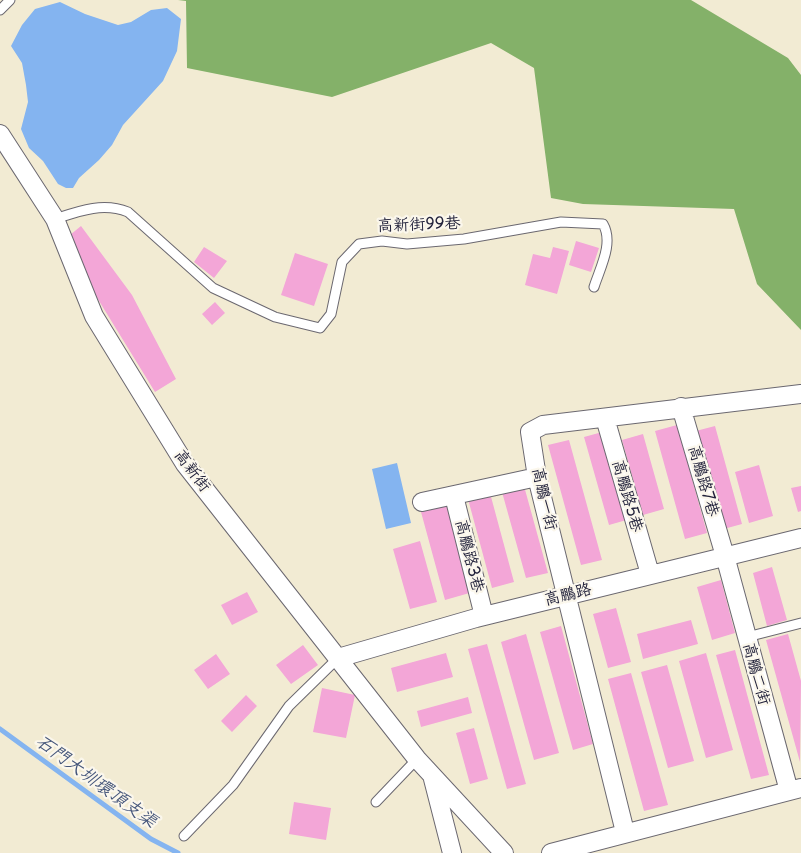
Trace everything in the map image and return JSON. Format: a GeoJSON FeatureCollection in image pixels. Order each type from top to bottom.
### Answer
{"type":"FeatureCollection","features":[{"type":"Feature","properties":{"kind":"street","name":"高新街"},"geometry":{"type":"LineString","coordinates":[[0,134],[55,219],[94,316],[154,417],[185,464],[432,776]]}},
{"type":"Feature","properties":{"kind":"street","name":"高鵬一街"},"geometry":{"type":"LineString","coordinates":[[625,832],[538,477],[530,432],[543,425],[801,394]]}},
{"type":"Feature","properties":{"kind":"street","name":"高鵬路7巷"},"geometry":{"type":"LineString","coordinates":[[681,407],[724,556]]}},
{"type":"Feature","properties":{"kind":"street","name":"高鵬路5巷"},"geometry":{"type":"LineString","coordinates":[[605,418],[650,574]]}},
{"type":"Feature","properties":{"kind":"street"},"geometry":{"type":"LineString","coordinates":[[422,502],[538,477]]}},
{"type":"Feature","properties":{"kind":"street","name":"高鵬路3巷"},"geometry":{"type":"LineString","coordinates":[[454,496],[484,616]]}},
{"type":"Feature","properties":{"kind":"street","name":"高鵬路"},"geometry":{"type":"LineString","coordinates":[[338,658],[484,616],[801,538]]}},
{"type":"Feature","properties":{"kind":"street","name":"高鵬二街"},"geometry":{"type":"LineString","coordinates":[[724,556],[746,637],[795,790]]}},
{"type":"Feature","properties":{"kind":"street"},"geometry":{"type":"LineString","coordinates":[[432,776],[452,853]]}},
{"type":"Feature","properties":{"kind":"street"},"geometry":{"type":"LineString","coordinates":[[432,776],[504,853]]}},
{"type":"Feature","properties":{"kind":"street"},"geometry":{"type":"LineString","coordinates":[[551,853],[625,832],[795,790]]}},
{"type":"Feature","properties":{"kind":"lane"},"geometry":{"type":"LineString","coordinates":[[0,10],[10,0]]}},
{"type":"Feature","properties":{"kind":"lane","name":"高新街99巷"},"geometry":{"type":"LineString","coordinates":[[55,219],[88,208],[117,208],[128,212],[213,288],[275,317],[320,328],[331,314],[342,262],[359,244],[382,241],[407,244],[464,239],[561,222],[596,222],[603,224],[608,232],[608,242],[594,287]]}},
{"type":"Feature","properties":{"kind":"lane"},"geometry":{"type":"LineString","coordinates":[[746,637],[801,623]]}},
{"type":"Feature","properties":{"kind":"lane"},"geometry":{"type":"LineString","coordinates":[[184,836],[233,785],[289,706],[338,658]]}},
{"type":"Feature","properties":{"kind":"lane"},"geometry":{"type":"LineString","coordinates":[[376,802],[417,759]]}},
{"type":"Feature","properties":{"kind":"green space"},"geometry":{"type":"Polygon","coordinates":[[[178,0],[691,0],[788,58],[801,75],[801,330],[757,284],[734,209],[583,204],[551,198],[534,68],[491,43],[332,97],[187,68],[186,1],[178,0]]]}},
{"type":"Feature","properties":{"kind":"water"},"geometry":{"type":"Polygon","coordinates":[[[60,2],[85,14],[118,25],[131,22],[151,10],[167,8],[181,19],[177,51],[163,81],[123,125],[112,145],[79,178],[73,188],[66,188],[58,184],[43,161],[29,148],[21,129],[28,102],[26,85],[22,63],[11,46],[22,25],[35,9],[60,2]]]}},
{"type":"Feature","properties":{"kind":"water"},"geometry":{"type":"Polygon","coordinates":[[[397,463],[411,523],[386,529],[372,469],[397,463]]]}},
{"type":"Feature","properties":{"kind":"building"},"geometry":{"type":"Polygon","coordinates":[[[81,226],[132,295],[176,379],[155,392],[96,296],[70,235],[81,226]]]}},
{"type":"Feature","properties":{"kind":"building"},"geometry":{"type":"Polygon","coordinates":[[[576,241],[599,248],[591,272],[569,265],[576,241]]]}},
{"type":"Feature","properties":{"kind":"building"},"geometry":{"type":"Polygon","coordinates":[[[204,247],[227,261],[214,278],[194,262],[204,247]]]}},
{"type":"Feature","properties":{"kind":"building"},"geometry":{"type":"Polygon","coordinates":[[[553,247],[569,251],[557,294],[525,285],[533,254],[550,258],[553,247]]]}},
{"type":"Feature","properties":{"kind":"building"},"geometry":{"type":"Polygon","coordinates":[[[295,253],[328,264],[314,306],[281,295],[295,253]]]}},
{"type":"Feature","properties":{"kind":"building"},"geometry":{"type":"Polygon","coordinates":[[[215,302],[225,313],[212,325],[202,314],[215,302]]]}},
{"type":"Feature","properties":{"kind":"building"},"geometry":{"type":"Polygon","coordinates":[[[677,425],[707,533],[685,539],[655,431],[677,425]]]}},
{"type":"Feature","properties":{"kind":"building"},"geometry":{"type":"Polygon","coordinates":[[[715,426],[742,524],[720,530],[692,432],[715,426]]]}},
{"type":"Feature","properties":{"kind":"building"},"geometry":{"type":"Polygon","coordinates":[[[606,431],[630,519],[609,525],[584,437],[606,431]]]}},
{"type":"Feature","properties":{"kind":"building"},"geometry":{"type":"Polygon","coordinates":[[[643,434],[664,509],[643,515],[622,440],[643,434]]]}},
{"type":"Feature","properties":{"kind":"building"},"geometry":{"type":"Polygon","coordinates":[[[569,440],[602,560],[581,565],[548,445],[569,440]]]}},
{"type":"Feature","properties":{"kind":"building"},"geometry":{"type":"Polygon","coordinates":[[[759,465],[773,516],[749,523],[735,472],[759,465]]]}},
{"type":"Feature","properties":{"kind":"building"},"geometry":{"type":"Polygon","coordinates":[[[524,486],[548,573],[526,578],[502,492],[524,486]]]}},
{"type":"Feature","properties":{"kind":"building"},"geometry":{"type":"Polygon","coordinates":[[[801,486],[801,511],[798,512],[791,488],[801,486]]]}},
{"type":"Feature","properties":{"kind":"building"},"geometry":{"type":"Polygon","coordinates":[[[490,493],[514,582],[492,588],[468,499],[490,493]]]}},
{"type":"Feature","properties":{"kind":"building"},"geometry":{"type":"Polygon","coordinates":[[[449,505],[473,592],[445,600],[421,512],[449,505]]]}},
{"type":"Feature","properties":{"kind":"building"},"geometry":{"type":"Polygon","coordinates":[[[420,541],[437,602],[410,609],[393,549],[420,541]]]}},
{"type":"Feature","properties":{"kind":"building"},"geometry":{"type":"Polygon","coordinates":[[[772,567],[787,620],[767,626],[753,573],[772,567]]]}},
{"type":"Feature","properties":{"kind":"building"},"geometry":{"type":"Polygon","coordinates":[[[721,580],[735,633],[712,640],[697,587],[721,580]]]}},
{"type":"Feature","properties":{"kind":"building"},"geometry":{"type":"Polygon","coordinates":[[[247,592],[258,612],[232,625],[221,605],[247,592]]]}},
{"type":"Feature","properties":{"kind":"building"},"geometry":{"type":"Polygon","coordinates":[[[616,608],[631,662],[608,668],[593,614],[616,608]]]}},
{"type":"Feature","properties":{"kind":"building"},"geometry":{"type":"Polygon","coordinates":[[[691,620],[698,644],[643,659],[637,634],[691,620]]]}},
{"type":"Feature","properties":{"kind":"building"},"geometry":{"type":"Polygon","coordinates":[[[561,626],[593,744],[573,750],[540,632],[561,626]]]}},
{"type":"Feature","properties":{"kind":"building"},"geometry":{"type":"Polygon","coordinates":[[[526,634],[559,753],[534,760],[501,642],[526,634]]]}},
{"type":"Feature","properties":{"kind":"building"},"geometry":{"type":"Polygon","coordinates":[[[788,634],[801,681],[800,762],[766,640],[788,634]]]}},
{"type":"Feature","properties":{"kind":"building"},"geometry":{"type":"Polygon","coordinates":[[[487,644],[526,784],[507,789],[468,649],[487,644]]]}},
{"type":"Feature","properties":{"kind":"building"},"geometry":{"type":"Polygon","coordinates":[[[303,645],[318,665],[291,684],[276,665],[303,645]]]}},
{"type":"Feature","properties":{"kind":"building"},"geometry":{"type":"Polygon","coordinates":[[[735,650],[769,775],[751,779],[716,655],[735,650]]]}},
{"type":"Feature","properties":{"kind":"building"},"geometry":{"type":"Polygon","coordinates":[[[446,653],[453,677],[397,692],[391,668],[446,653]]]}},
{"type":"Feature","properties":{"kind":"building"},"geometry":{"type":"Polygon","coordinates":[[[706,653],[733,750],[706,758],[679,661],[706,653]]]}},
{"type":"Feature","properties":{"kind":"building"},"geometry":{"type":"Polygon","coordinates":[[[216,654],[230,674],[208,689],[194,670],[216,654]]]}},
{"type":"Feature","properties":{"kind":"building"},"geometry":{"type":"Polygon","coordinates":[[[667,665],[694,761],[668,768],[641,672],[667,665]]]}},
{"type":"Feature","properties":{"kind":"building"},"geometry":{"type":"Polygon","coordinates":[[[631,673],[668,805],[644,811],[608,679],[631,673]]]}},
{"type":"Feature","properties":{"kind":"building"},"geometry":{"type":"Polygon","coordinates":[[[322,688],[355,695],[346,738],[313,732],[322,688]]]}},
{"type":"Feature","properties":{"kind":"building"},"geometry":{"type":"Polygon","coordinates":[[[246,695],[257,706],[232,732],[221,721],[246,695]]]}},
{"type":"Feature","properties":{"kind":"building"},"geometry":{"type":"Polygon","coordinates":[[[468,697],[472,713],[421,727],[417,711],[468,697]]]}},
{"type":"Feature","properties":{"kind":"building"},"geometry":{"type":"Polygon","coordinates":[[[474,728],[488,779],[470,784],[456,733],[474,728]]]}},
{"type":"Feature","properties":{"kind":"building"},"geometry":{"type":"Polygon","coordinates":[[[294,802],[331,808],[326,840],[289,834],[294,802]]]}},
{"type":"Feature","properties":{"kind":"waterway","name":"石門大圳環頂支渠"},"geometry":{"type":"LineString","coordinates":[[0,729],[151,839],[178,853]]}}]}
